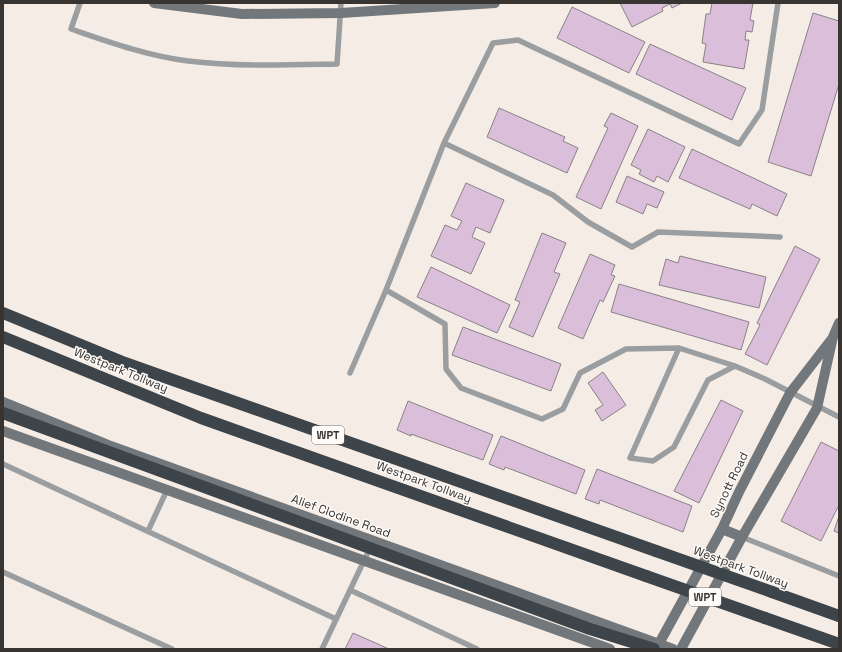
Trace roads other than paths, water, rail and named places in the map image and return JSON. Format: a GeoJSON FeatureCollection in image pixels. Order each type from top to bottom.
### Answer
{"type":"FeatureCollection","features":[{"type":"Feature","properties":{"kind":"highway","name":"Westpark Tollway"},"geometry":{"type":"LineString","coordinates":[[3,313],[133,366],[839,616]]}},
{"type":"Feature","properties":{"kind":"highway","name":"Westpark Tollway"},"geometry":{"type":"LineString","coordinates":[[3,337],[201,418],[839,644]]}},
{"type":"Feature","properties":{"kind":"highway"},"geometry":{"type":"LineString","coordinates":[[3,413],[590,629],[656,647]]}},
{"type":"Feature","properties":{"kind":"main road"},"geometry":{"type":"LineString","coordinates":[[154,3],[242,14],[341,8],[495,3]]}},
{"type":"Feature","properties":{"kind":"main road","name":"Synott Road"},"geometry":{"type":"LineString","coordinates":[[656,647],[722,529],[738,492],[790,393],[833,337],[839,324]]}},
{"type":"Feature","properties":{"kind":"main road","name":"Synott Road"},"geometry":{"type":"LineString","coordinates":[[681,649],[742,537],[818,408],[833,337]]}},
{"type":"Feature","properties":{"kind":"main road","name":"Alief Clodine Road"},"geometry":{"type":"LineString","coordinates":[[3,402],[108,445],[374,541],[656,647],[673,649]]}},
{"type":"Feature","properties":{"kind":"main road"},"geometry":{"type":"LineString","coordinates":[[3,432],[610,649]]}},
{"type":"Feature","properties":{"kind":"main road"},"geometry":{"type":"LineString","coordinates":[[722,529],[742,537]]}},
{"type":"Feature","properties":{"kind":"lane"},"geometry":{"type":"LineString","coordinates":[[80,3],[70,29],[118,45],[188,60],[263,65],[337,64],[341,8]]}},
{"type":"Feature","properties":{"kind":"lane"},"geometry":{"type":"LineString","coordinates":[[350,373],[386,290],[444,143],[493,43],[518,40],[739,144],[762,110],[778,3]]}},
{"type":"Feature","properties":{"kind":"lane"},"geometry":{"type":"LineString","coordinates":[[444,143],[553,195],[588,222],[632,247],[658,232],[780,237]]}},
{"type":"Feature","properties":{"kind":"lane"},"geometry":{"type":"LineString","coordinates":[[386,290],[445,324],[446,369],[461,388],[542,419],[563,409],[580,373],[626,349],[679,348],[736,366],[839,418]]}},
{"type":"Feature","properties":{"kind":"lane"},"geometry":{"type":"LineString","coordinates":[[679,348],[630,458],[653,461],[674,447],[708,380],[736,366]]}},
{"type":"Feature","properties":{"kind":"lane"},"geometry":{"type":"LineString","coordinates":[[3,464],[336,619]]}},
{"type":"Feature","properties":{"kind":"lane"},"geometry":{"type":"LineString","coordinates":[[148,531],[168,490]]}},
{"type":"Feature","properties":{"kind":"lane"},"geometry":{"type":"LineString","coordinates":[[742,537],[839,576]]}},
{"type":"Feature","properties":{"kind":"lane"},"geometry":{"type":"LineString","coordinates":[[322,649],[374,541]]}},
{"type":"Feature","properties":{"kind":"lane"},"geometry":{"type":"LineString","coordinates":[[3,572],[172,649]]}},
{"type":"Feature","properties":{"kind":"lane"},"geometry":{"type":"LineString","coordinates":[[350,590],[477,649]]}}]}
